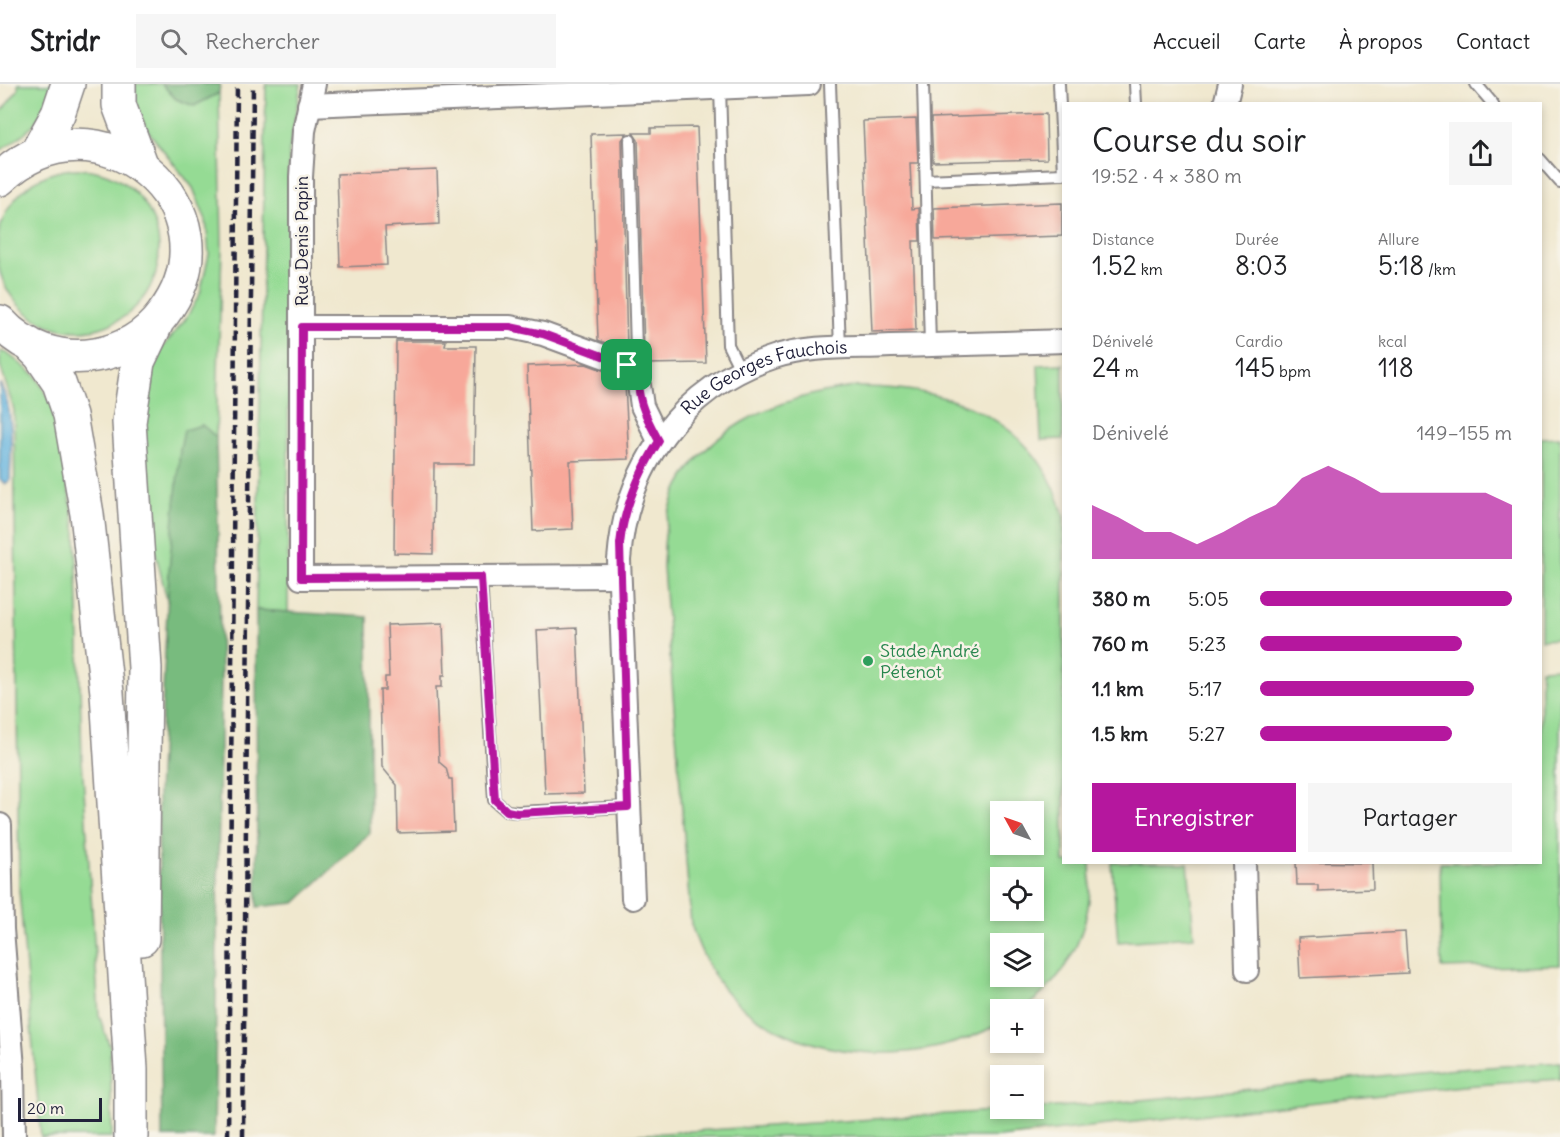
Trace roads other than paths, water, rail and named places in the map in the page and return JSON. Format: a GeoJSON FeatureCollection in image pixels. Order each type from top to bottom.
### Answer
{"type":"FeatureCollection","features":[{"type":"Feature","properties":{"kind":"main road"},"geometry":{"type":"LineString","coordinates":[[12,168],[58,114],[68,84]]}},
{"type":"Feature","properties":{"kind":"main road"},"geometry":{"type":"LineString","coordinates":[[119,84],[119,105],[130,140],[141,164],[169,194],[180,219],[184,239],[183,267],[178,287],[157,322],[138,362],[129,422],[145,668],[146,739],[142,944],[131,1070]]}},
{"type":"Feature","properties":{"kind":"main road"},"geometry":{"type":"LineString","coordinates":[[12,168],[63,145],[90,144],[117,151],[141,164]]}},
{"type":"Feature","properties":{"kind":"main road"},"geometry":{"type":"LineString","coordinates":[[10,333],[62,355],[97,355],[135,340],[157,322]]}},
{"type":"Feature","properties":{"kind":"main road"},"geometry":{"type":"LineString","coordinates":[[10,333],[40,355],[59,383],[70,415],[78,453],[107,693],[131,1070],[131,1137]]}},
{"type":"Feature","properties":{"kind":"street"},"geometry":{"type":"LineString","coordinates":[[311,95],[720,88],[809,84]]}},
{"type":"Feature","properties":{"kind":"street"},"geometry":{"type":"LineString","coordinates":[[1226,102],[1230,84]]}},
{"type":"Feature","properties":{"kind":"street","name":"Rue Denis Papin"},"geometry":{"type":"LineString","coordinates":[[311,95],[301,177],[301,578],[481,577]]}},
{"type":"Feature","properties":{"kind":"street"},"geometry":{"type":"LineString","coordinates":[[302,327],[510,327],[543,334],[627,365],[638,378],[642,406],[659,441]]}},
{"type":"Feature","properties":{"kind":"street","name":"Rue Georges Fauchois"},"geometry":{"type":"LineString","coordinates":[[633,898],[619,576],[622,525],[627,506],[641,472],[659,441],[696,400],[741,371],[775,357],[814,349],[1062,341]]}},
{"type":"Feature","properties":{"kind":"street"},"geometry":{"type":"LineString","coordinates":[[481,577],[619,576]]}},
{"type":"Feature","properties":{"kind":"street"},"geometry":{"type":"LineString","coordinates":[[0,825],[1,929],[13,1068],[14,1137]]}},
{"type":"Feature","properties":{"kind":"street"},"geometry":{"type":"LineString","coordinates":[[1244,864],[1247,970]]}},
{"type":"Feature","properties":{"kind":"lane"},"geometry":{"type":"LineString","coordinates":[[831,84],[840,348]]}},
{"type":"Feature","properties":{"kind":"lane"},"geometry":{"type":"LineString","coordinates":[[923,84],[930,345]]}},
{"type":"Feature","properties":{"kind":"lane"},"geometry":{"type":"LineString","coordinates":[[1059,84],[1062,152]]}},
{"type":"Feature","properties":{"kind":"lane"},"geometry":{"type":"LineString","coordinates":[[1135,84],[1136,102]]}},
{"type":"Feature","properties":{"kind":"lane"},"geometry":{"type":"LineString","coordinates":[[1476,84],[1491,102]]}},
{"type":"Feature","properties":{"kind":"lane"},"geometry":{"type":"LineString","coordinates":[[720,88],[728,345],[741,371]]}},
{"type":"Feature","properties":{"kind":"lane"},"geometry":{"type":"LineString","coordinates":[[627,365],[636,350],[630,140]]}},
{"type":"Feature","properties":{"kind":"lane"},"geometry":{"type":"LineString","coordinates":[[1542,161],[1560,182]]}},
{"type":"Feature","properties":{"kind":"lane"},"geometry":{"type":"LineString","coordinates":[[926,180],[1062,174]]}},
{"type":"Feature","properties":{"kind":"lane"},"geometry":{"type":"LineString","coordinates":[[481,577],[495,800],[507,811],[517,813],[628,807]]}},
{"type":"Feature","properties":{"kind":"water"},"geometry":{"type":"Polygon","coordinates":[[[0,383],[8,406],[11,430],[10,480],[5,484],[0,479],[0,383]]]}},
{"type":"Feature","properties":{"kind":"railway"},"geometry":{"type":"LineString","coordinates":[[228,1137],[237,84]]}},
{"type":"Feature","properties":{"kind":"railway"},"geometry":{"type":"LineString","coordinates":[[243,1137],[253,84]]}},
{"type":"Feature","properties":{"kind":"place","name":"Stade André Pétenot"},"geometry":{"type":"Point","coordinates":[868,661]}}]}
